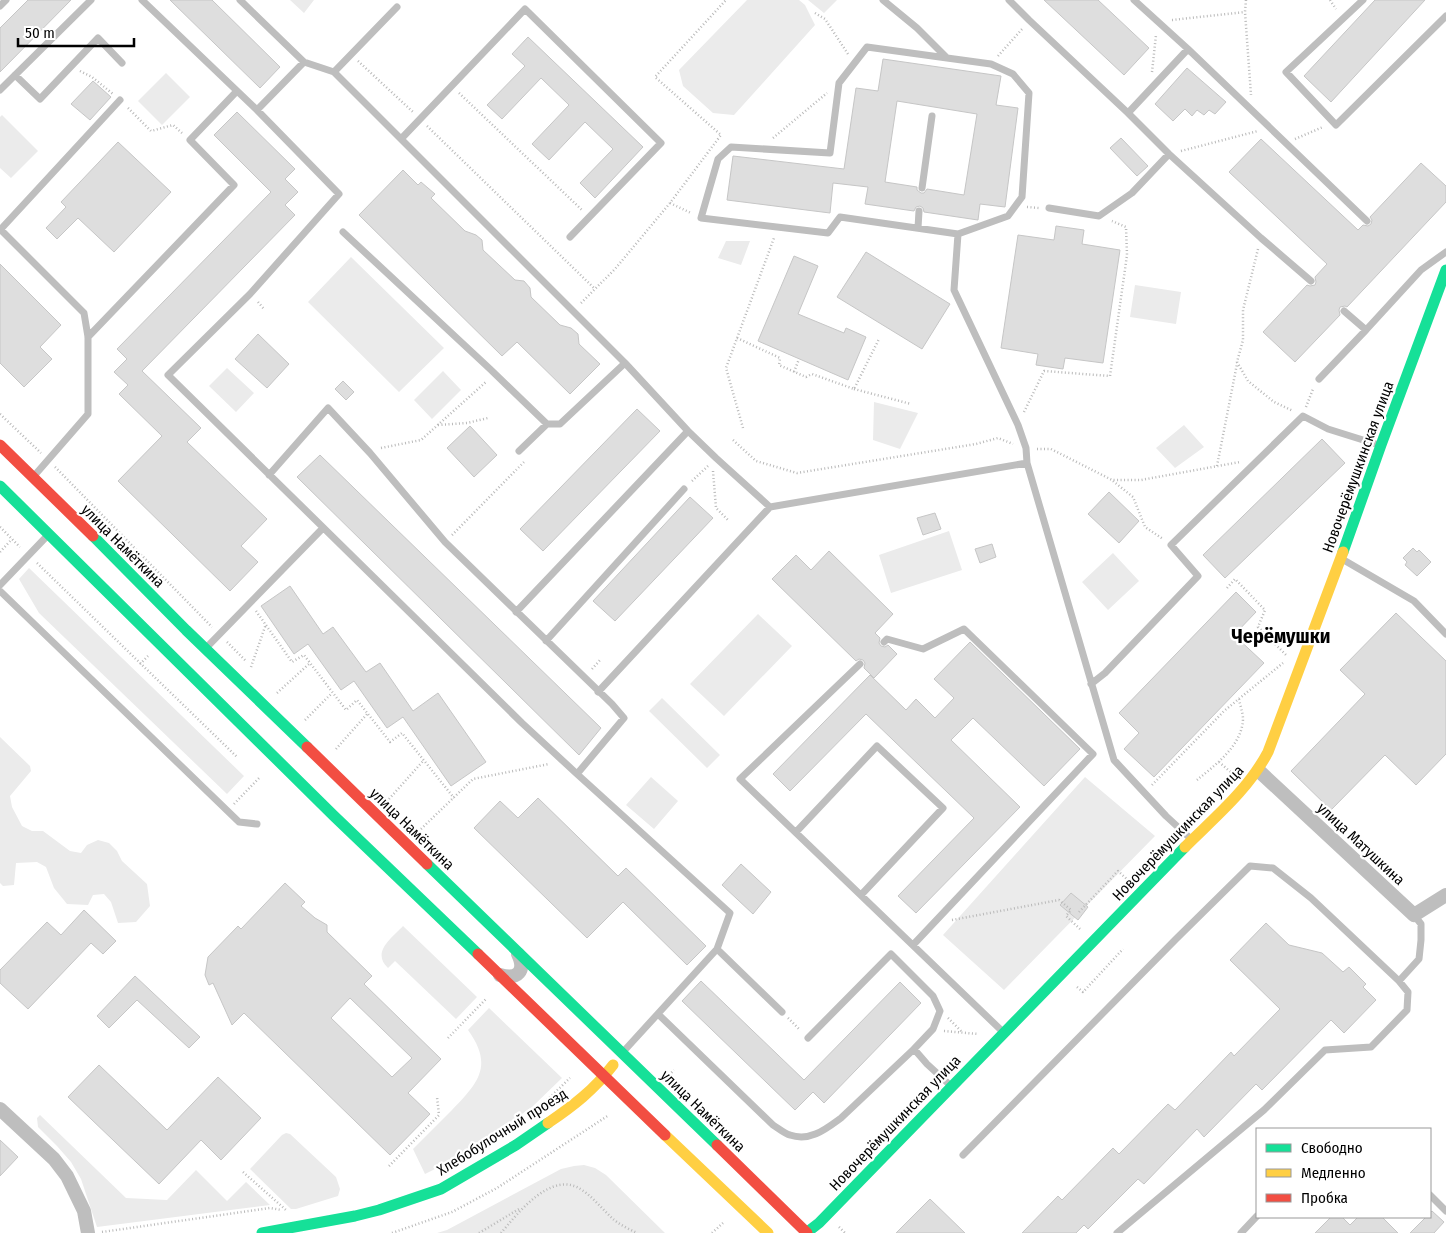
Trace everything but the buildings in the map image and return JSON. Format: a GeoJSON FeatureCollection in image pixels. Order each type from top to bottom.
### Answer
{"type":"FeatureCollection","features":[{"type":"Feature","properties":{"kind":"main road","name":"Новочерёмушкинская улица"},"geometry":{"type":"LineString","coordinates":[[807,1233],[819,1223],[1240,793],[1258,771],[1268,752],[1341,558],[1446,270]]}},
{"type":"Feature","properties":{"kind":"main road","name":"улица Намёткина"},"geometry":{"type":"LineString","coordinates":[[0,444],[206,649],[807,1233]]}},
{"type":"Feature","properties":{"kind":"main road"},"geometry":{"type":"LineString","coordinates":[[0,486],[334,816],[768,1233]]}},
{"type":"Feature","properties":{"kind":"main road","name":"Хлебобулочный проезд"},"geometry":{"type":"LineString","coordinates":[[262,1233],[356,1216],[441,1189],[516,1145],[579,1102],[605,1076],[622,1053]]}},
{"type":"Feature","properties":{"kind":"street","name":"улица Матушкина"},"geometry":{"type":"LineString","coordinates":[[1258,771],[1414,916]]}},
{"type":"Feature","properties":{"kind":"street"},"geometry":{"type":"LineString","coordinates":[[1414,916],[1446,895]]}},
{"type":"Feature","properties":{"kind":"street"},"geometry":{"type":"LineString","coordinates":[[500,975],[512,976],[518,974],[522,964],[518,954]]}},
{"type":"Feature","properties":{"kind":"street"},"geometry":{"type":"LineString","coordinates":[[0,1109],[54,1159],[67,1176],[84,1211],[88,1233]]}},
{"type":"Feature","properties":{"kind":"lane"},"geometry":{"type":"LineString","coordinates":[[0,6],[6,0]]}},
{"type":"Feature","properties":{"kind":"lane"},"geometry":{"type":"LineString","coordinates":[[0,90],[91,0]]}},
{"type":"Feature","properties":{"kind":"lane"},"geometry":{"type":"LineString","coordinates":[[142,0],[257,110],[339,194],[250,294],[168,375],[522,723],[730,913],[718,949],[622,1053]]}},
{"type":"Feature","properties":{"kind":"lane"},"geometry":{"type":"LineString","coordinates":[[240,0],[304,62],[334,72],[625,363],[714,460],[770,507]]}},
{"type":"Feature","properties":{"kind":"lane"},"geometry":{"type":"LineString","coordinates":[[883,0],[917,28],[947,58]]}},
{"type":"Feature","properties":{"kind":"lane"},"geometry":{"type":"LineString","coordinates":[[1009,0],[1169,154],[1310,281]]}},
{"type":"Feature","properties":{"kind":"lane"},"geometry":{"type":"LineString","coordinates":[[1134,0],[1188,49],[1366,221]]}},
{"type":"Feature","properties":{"kind":"lane"},"geometry":{"type":"LineString","coordinates":[[1363,0],[1286,72],[1336,125],[1446,16]]}},
{"type":"Feature","properties":{"kind":"lane"},"geometry":{"type":"LineString","coordinates":[[334,72],[397,6]]}},
{"type":"Feature","properties":{"kind":"lane"},"geometry":{"type":"LineString","coordinates":[[400,139],[525,9],[660,143],[570,236]]}},
{"type":"Feature","properties":{"kind":"lane"},"geometry":{"type":"LineString","coordinates":[[15,75],[40,99],[98,38],[122,62]]}},
{"type":"Feature","properties":{"kind":"lane"},"geometry":{"type":"LineString","coordinates":[[867,47],[947,58],[991,64],[1013,74],[1029,92],[1022,197],[1008,216],[958,234],[840,217],[828,233],[701,218],[718,159],[731,147],[830,153],[839,83],[867,47]]}},
{"type":"Feature","properties":{"kind":"lane"},"geometry":{"type":"LineString","coordinates":[[1128,113],[1188,49]]}},
{"type":"Feature","properties":{"kind":"lane"},"geometry":{"type":"LineString","coordinates":[[257,110],[304,62]]}},
{"type":"Feature","properties":{"kind":"lane"},"geometry":{"type":"LineString","coordinates":[[88,337],[234,185],[190,140],[237,91]]}},
{"type":"Feature","properties":{"kind":"lane"},"geometry":{"type":"LineString","coordinates":[[34,476],[88,414],[88,337],[84,313],[0,229],[120,100]]}},
{"type":"Feature","properties":{"kind":"lane"},"geometry":{"type":"LineString","coordinates":[[922,188],[932,116]]}},
{"type":"Feature","properties":{"kind":"lane"},"geometry":{"type":"LineString","coordinates":[[1049,208],[1099,216],[1132,193],[1169,154]]}},
{"type":"Feature","properties":{"kind":"lane"},"geometry":{"type":"LineString","coordinates":[[918,228],[919,212]]}},
{"type":"Feature","properties":{"kind":"lane"},"geometry":{"type":"LineString","coordinates":[[343,232],[547,424]]}},
{"type":"Feature","properties":{"kind":"lane"},"geometry":{"type":"LineString","coordinates":[[958,234],[954,290],[1018,425],[1026,448],[1027,463],[1114,760],[1180,831],[1192,840]]}},
{"type":"Feature","properties":{"kind":"lane"},"geometry":{"type":"LineString","coordinates":[[1319,379],[1421,270],[1446,252]]}},
{"type":"Feature","properties":{"kind":"lane"},"geometry":{"type":"LineString","coordinates":[[1344,311],[1366,330]]}},
{"type":"Feature","properties":{"kind":"lane"},"geometry":{"type":"LineString","coordinates":[[519,450],[547,424],[560,424],[625,363]]}},
{"type":"Feature","properties":{"kind":"lane"},"geometry":{"type":"LineString","coordinates":[[269,475],[328,408],[370,453],[445,542],[624,718],[577,774]]}},
{"type":"Feature","properties":{"kind":"lane"},"geometry":{"type":"LineString","coordinates":[[1091,684],[1105,673],[1198,576],[1171,545],[1303,416],[1328,429],[1381,445]]}},
{"type":"Feature","properties":{"kind":"lane"},"geometry":{"type":"LineString","coordinates":[[516,612],[688,431]]}},
{"type":"Feature","properties":{"kind":"lane"},"geometry":{"type":"LineString","coordinates":[[598,692],[770,507],[1027,463]]}},
{"type":"Feature","properties":{"kind":"lane"},"geometry":{"type":"LineString","coordinates":[[546,641],[684,490]]}},
{"type":"Feature","properties":{"kind":"lane"},"geometry":{"type":"LineString","coordinates":[[206,649],[323,528]]}},
{"type":"Feature","properties":{"kind":"lane"},"geometry":{"type":"LineString","coordinates":[[0,585],[49,534]]}},
{"type":"Feature","properties":{"kind":"lane"},"geometry":{"type":"LineString","coordinates":[[1341,558],[1414,601],[1446,634]]}},
{"type":"Feature","properties":{"kind":"lane"},"geometry":{"type":"LineString","coordinates":[[0,590],[239,822],[258,824]]}},
{"type":"Feature","properties":{"kind":"lane"},"geometry":{"type":"LineString","coordinates":[[884,642],[887,639],[923,649],[964,629],[1093,754],[913,945]]}},
{"type":"Feature","properties":{"kind":"lane"},"geometry":{"type":"LineString","coordinates":[[860,664],[740,779],[1004,1033]]}},
{"type":"Feature","properties":{"kind":"lane"},"geometry":{"type":"LineString","coordinates":[[796,832],[877,746],[943,808],[861,895]]}},
{"type":"Feature","properties":{"kind":"lane"},"geometry":{"type":"LineString","coordinates":[[963,1156],[1250,866],[1273,868],[1311,898],[1399,981],[1408,992],[1407,1010],[1371,1047],[1325,1050],[1264,1110],[1117,1233]]}},
{"type":"Feature","properties":{"kind":"lane"},"geometry":{"type":"LineString","coordinates":[[1399,981],[1419,959],[1422,940],[1421,924],[1414,916]]}},
{"type":"Feature","properties":{"kind":"lane"},"geometry":{"type":"LineString","coordinates":[[718,949],[782,1012]]}},
{"type":"Feature","properties":{"kind":"lane"},"geometry":{"type":"LineString","coordinates":[[658,1014],[773,1125],[790,1135],[810,1137],[828,1128],[841,1118],[914,1049],[933,1029],[940,1011],[933,996],[891,954],[808,1038]]}},
{"type":"Feature","properties":{"kind":"lane"},"geometry":{"type":"LineString","coordinates":[[914,1049],[927,1064],[952,1086]]}},
{"type":"Feature","properties":{"kind":"lane"},"geometry":{"type":"LineString","coordinates":[[1431,1196],[1446,1211]]}},
{"type":"Feature","properties":{"kind":"lane"},"geometry":{"type":"LineString","coordinates":[[1240,1233],[1256,1217]]}},
{"type":"Feature","properties":{"kind":"path"},"geometry":{"type":"LineString","coordinates":[[1246,0],[1245,12],[1252,111]]}},
{"type":"Feature","properties":{"kind":"path"},"geometry":{"type":"LineString","coordinates":[[1149,91],[1158,22],[1245,12]]}},
{"type":"Feature","properties":{"kind":"path"},"geometry":{"type":"LineString","coordinates":[[815,13],[824,18],[854,64]]}},
{"type":"Feature","properties":{"kind":"path"},"geometry":{"type":"LineString","coordinates":[[991,64],[1029,20]]}},
{"type":"Feature","properties":{"kind":"path"},"geometry":{"type":"LineString","coordinates":[[351,54],[420,118],[595,288]]}},
{"type":"Feature","properties":{"kind":"path"},"geometry":{"type":"LineString","coordinates":[[760,149],[839,83]]}},
{"type":"Feature","properties":{"kind":"path"},"geometry":{"type":"LineString","coordinates":[[451,86],[589,217]]}},
{"type":"Feature","properties":{"kind":"path"},"geometry":{"type":"LineString","coordinates":[[1286,143],[1320,128]]}},
{"type":"Feature","properties":{"kind":"path"},"geometry":{"type":"LineString","coordinates":[[1169,154],[1259,131]]}},
{"type":"Feature","properties":{"kind":"path"},"geometry":{"type":"LineString","coordinates":[[670,203],[701,218]]}},
{"type":"Feature","properties":{"kind":"path"},"geometry":{"type":"LineString","coordinates":[[1016,206],[1049,208]]}},
{"type":"Feature","properties":{"kind":"path"},"geometry":{"type":"LineString","coordinates":[[1018,425],[1044,371],[1110,376],[1127,255],[1126,227],[1099,216]]}},
{"type":"Feature","properties":{"kind":"path"},"geometry":{"type":"LineString","coordinates":[[743,428],[726,368],[778,227]]}},
{"type":"Feature","properties":{"kind":"path"},"geometry":{"type":"LineString","coordinates":[[1217,467],[1243,340],[1244,310],[1261,238]]}},
{"type":"Feature","properties":{"kind":"path"},"geometry":{"type":"LineString","coordinates":[[737,338],[780,358],[779,365],[806,377],[812,374],[854,389],[911,404]]}},
{"type":"Feature","properties":{"kind":"path"},"geometry":{"type":"LineString","coordinates":[[854,389],[880,339]]}},
{"type":"Feature","properties":{"kind":"path"},"geometry":{"type":"LineString","coordinates":[[794,372],[799,359]]}},
{"type":"Feature","properties":{"kind":"path"},"geometry":{"type":"LineString","coordinates":[[1237,362],[1248,381],[1261,392],[1274,402],[1303,416],[1310,396],[1319,379]]}},
{"type":"Feature","properties":{"kind":"path"},"geometry":{"type":"LineString","coordinates":[[370,453],[379,448],[421,440],[479,387]]}},
{"type":"Feature","properties":{"kind":"path"},"geometry":{"type":"LineString","coordinates":[[0,414],[220,634]]}},
{"type":"Feature","properties":{"kind":"path"},"geometry":{"type":"LineString","coordinates":[[436,425],[467,423],[488,418]]}},
{"type":"Feature","properties":{"kind":"path"},"geometry":{"type":"LineString","coordinates":[[733,440],[756,461],[797,473],[976,444],[998,438]]}},
{"type":"Feature","properties":{"kind":"path"},"geometry":{"type":"LineString","coordinates":[[1026,448],[1051,449],[1112,480],[1133,497],[1145,527],[1165,540]]}},
{"type":"Feature","properties":{"kind":"path"},"geometry":{"type":"LineString","coordinates":[[445,542],[528,458]]}},
{"type":"Feature","properties":{"kind":"path"},"geometry":{"type":"LineString","coordinates":[[1112,480],[1141,480],[1259,458]]}},
{"type":"Feature","properties":{"kind":"path"},"geometry":{"type":"LineString","coordinates":[[684,490],[714,460]]}},
{"type":"Feature","properties":{"kind":"path"},"geometry":{"type":"LineString","coordinates":[[714,460],[716,508],[729,521]]}},
{"type":"Feature","properties":{"kind":"path"},"geometry":{"type":"LineString","coordinates":[[0,527],[237,756]]}},
{"type":"Feature","properties":{"kind":"path"},"geometry":{"type":"LineString","coordinates":[[0,552],[12,539]]}},
{"type":"Feature","properties":{"kind":"path"},"geometry":{"type":"LineString","coordinates":[[1151,786],[1224,711],[1289,658],[1258,627],[1265,610],[1235,579],[1227,588]]}},
{"type":"Feature","properties":{"kind":"path"},"geometry":{"type":"LineString","coordinates":[[251,602],[292,662],[304,655],[346,710],[357,700],[390,742],[402,733],[454,798]]}},
{"type":"Feature","properties":{"kind":"path"},"geometry":{"type":"LineString","coordinates":[[252,667],[266,624]]}},
{"type":"Feature","properties":{"kind":"path"},"geometry":{"type":"LineString","coordinates":[[277,693],[310,663]]}},
{"type":"Feature","properties":{"kind":"path"},"geometry":{"type":"LineString","coordinates":[[305,720],[332,692]]}},
{"type":"Feature","properties":{"kind":"path"},"geometry":{"type":"LineString","coordinates":[[1197,780],[1226,757],[1239,734],[1243,718],[1239,699]]}},
{"type":"Feature","properties":{"kind":"path"},"geometry":{"type":"LineString","coordinates":[[336,749],[368,713]]}},
{"type":"Feature","properties":{"kind":"path"},"geometry":{"type":"LineString","coordinates":[[390,800],[424,760]]}},
{"type":"Feature","properties":{"kind":"path"},"geometry":{"type":"LineString","coordinates":[[421,829],[473,779],[563,762]]}},
{"type":"Feature","properties":{"kind":"path"},"geometry":{"type":"LineString","coordinates":[[1219,762],[1235,776]]}},
{"type":"Feature","properties":{"kind":"path"},"geometry":{"type":"LineString","coordinates":[[227,811],[259,778]]}},
{"type":"Feature","properties":{"kind":"path"},"geometry":{"type":"LineString","coordinates":[[1079,912],[1118,871],[1131,883]]}},
{"type":"Feature","properties":{"kind":"path"},"geometry":{"type":"LineString","coordinates":[[933,924],[1059,900],[1071,910],[1066,916],[1083,932]]}},
{"type":"Feature","properties":{"kind":"path"},"geometry":{"type":"LineString","coordinates":[[1077,987],[1083,992],[1123,950]]}},
{"type":"Feature","properties":{"kind":"path"},"geometry":{"type":"LineString","coordinates":[[448,1038],[487,998]]}},
{"type":"Feature","properties":{"kind":"path"},"geometry":{"type":"LineString","coordinates":[[940,1011],[964,1033]]}},
{"type":"Feature","properties":{"kind":"path"},"geometry":{"type":"LineString","coordinates":[[782,1012],[808,1038]]}},
{"type":"Feature","properties":{"kind":"path"},"geometry":{"type":"LineString","coordinates":[[933,1029],[983,1035]]}},
{"type":"Feature","properties":{"kind":"path"},"geometry":{"type":"LineString","coordinates":[[536,1110],[570,1078]]}},
{"type":"Feature","properties":{"kind":"path"},"geometry":{"type":"LineString","coordinates":[[389,1166],[439,1115],[437,1097]]}},
{"type":"Feature","properties":{"kind":"path"},"geometry":{"type":"LineString","coordinates":[[392,1233],[452,1212],[498,1188],[609,1115]]}},
{"type":"Feature","properties":{"kind":"path"},"geometry":{"type":"LineString","coordinates":[[98,1233],[270,1208],[287,1211],[243,1172]]}},
{"type":"Feature","properties":{"kind":"path"},"geometry":{"type":"LineString","coordinates":[[479,1233],[522,1207],[537,1195],[553,1187],[563,1185],[574,1186],[582,1190],[615,1221],[637,1233]]}},
{"type":"Feature","properties":{"kind":"path"},"geometry":{"type":"LineString","coordinates":[[501,1233],[522,1207]]}},
{"type":"Feature","properties":{"kind":"path"},"geometry":{"type":"LineString","coordinates":[[712,1233],[723,1223]]}},
{"type":"Feature","properties":{"kind":"shaded area"},"geometry":{"type":"Polygon","coordinates":[[[290,0],[314,0],[304,13],[290,0]]]}},
{"type":"Feature","properties":{"kind":"shaded area"},"geometry":{"type":"Polygon","coordinates":[[[747,0],[799,0],[805,5],[815,25],[734,115],[713,113],[683,86],[679,70],[747,0]]]}},
{"type":"Feature","properties":{"kind":"shaded area"},"geometry":{"type":"Polygon","coordinates":[[[808,0],[837,0],[824,13],[808,0]]]}},
{"type":"Feature","properties":{"kind":"shaded area"},"geometry":{"type":"Polygon","coordinates":[[[166,73],[190,97],[162,125],[138,101],[166,73]]]}},
{"type":"Feature","properties":{"kind":"shaded area"},"geometry":{"type":"Polygon","coordinates":[[[2,115],[38,151],[11,178],[0,168],[0,117],[2,115]]]}},
{"type":"Feature","properties":{"kind":"shaded area"},"geometry":{"type":"Polygon","coordinates":[[[726,241],[750,241],[741,265],[718,258],[726,241]]]}},
{"type":"Feature","properties":{"kind":"shaded area"},"geometry":{"type":"Polygon","coordinates":[[[351,257],[444,348],[399,392],[308,302],[351,257]]]}},
{"type":"Feature","properties":{"kind":"shaded area"},"geometry":{"type":"Polygon","coordinates":[[[1135,285],[1181,292],[1176,324],[1130,317],[1135,285]]]}},
{"type":"Feature","properties":{"kind":"shaded area"},"geometry":{"type":"Polygon","coordinates":[[[227,368],[254,393],[236,412],[209,386],[227,368]]]}},
{"type":"Feature","properties":{"kind":"shaded area"},"geometry":{"type":"Polygon","coordinates":[[[443,371],[461,390],[432,419],[414,400],[443,371]]]}},
{"type":"Feature","properties":{"kind":"shaded area"},"geometry":{"type":"Polygon","coordinates":[[[874,402],[918,413],[900,449],[873,440],[874,402]]]}},
{"type":"Feature","properties":{"kind":"shaded area"},"geometry":{"type":"Polygon","coordinates":[[[1184,425],[1204,447],[1175,468],[1156,448],[1184,425]]]}},
{"type":"Feature","properties":{"kind":"shaded area"},"geometry":{"type":"Polygon","coordinates":[[[949,531],[962,570],[891,593],[879,555],[949,531]]]}},
{"type":"Feature","properties":{"kind":"shaded area"},"geometry":{"type":"Polygon","coordinates":[[[1113,553],[1139,581],[1108,610],[1082,582],[1113,553]]]}},
{"type":"Feature","properties":{"kind":"shaded area"},"geometry":{"type":"Polygon","coordinates":[[[29,568],[244,776],[227,794],[39,613],[19,579],[29,568]]]}},
{"type":"Feature","properties":{"kind":"shaded area"},"geometry":{"type":"Polygon","coordinates":[[[758,614],[792,646],[724,716],[690,684],[758,614]]]}},
{"type":"Feature","properties":{"kind":"shaded area"},"geometry":{"type":"Polygon","coordinates":[[[662,698],[720,755],[707,768],[649,711],[662,698]]]}},
{"type":"Feature","properties":{"kind":"shaded area"},"geometry":{"type":"Polygon","coordinates":[[[0,737],[30,766],[31,771],[10,796],[12,807],[22,826],[32,831],[43,831],[70,851],[81,853],[87,845],[98,840],[109,843],[117,851],[122,861],[147,884],[150,906],[136,922],[118,923],[111,902],[104,894],[93,895],[88,905],[67,904],[54,888],[46,867],[37,862],[16,863],[14,885],[3,886],[0,883],[0,737]]]}},
{"type":"Feature","properties":{"kind":"shaded area"},"geometry":{"type":"Polygon","coordinates":[[[651,777],[678,801],[654,829],[626,805],[651,777]]]}},
{"type":"Feature","properties":{"kind":"shaded area"},"geometry":{"type":"Polygon","coordinates":[[[1085,777],[1155,836],[1004,990],[943,935],[1085,777]]]}},
{"type":"Feature","properties":{"kind":"shaded area"},"geometry":{"type":"Polygon","coordinates":[[[403,926],[477,997],[456,1019],[395,961],[388,968],[383,962],[382,951],[389,940],[403,926]]]}},
{"type":"Feature","properties":{"kind":"shaded area"},"geometry":{"type":"Polygon","coordinates":[[[489,1008],[562,1078],[532,1107],[485,1140],[425,1174],[413,1149],[461,1100],[475,1082],[481,1064],[480,1054],[468,1030],[489,1008]]]}},
{"type":"Feature","properties":{"kind":"shaded area"},"geometry":{"type":"Polygon","coordinates":[[[40,1115],[126,1198],[167,1200],[196,1170],[227,1201],[246,1182],[270,1205],[97,1227],[81,1179],[71,1162],[38,1127],[37,1118],[40,1115]]]}},
{"type":"Feature","properties":{"kind":"shaded area"},"geometry":{"type":"Polygon","coordinates":[[[286,1133],[290,1134],[336,1177],[340,1189],[338,1196],[291,1209],[250,1169],[286,1133]]]}},
{"type":"Feature","properties":{"kind":"shaded area"},"geometry":{"type":"Polygon","coordinates":[[[584,1165],[595,1168],[606,1175],[665,1233],[437,1233],[447,1230],[561,1169],[584,1165]]]}},
{"type":"Feature","properties":{"kind":"traffic: fast"},"geometry":{"type":"LineString","coordinates":[[1343,552],[1446,270]]}},
{"type":"Feature","properties":{"kind":"traffic: fast"},"geometry":{"type":"LineString","coordinates":[[0,486],[334,816],[478,954]]}},
{"type":"Feature","properties":{"kind":"traffic: fast"},"geometry":{"type":"LineString","coordinates":[[93,536],[186,630],[307,747]]}},
{"type":"Feature","properties":{"kind":"traffic: fast"},"geometry":{"type":"LineString","coordinates":[[806,1233],[819,1223],[1185,847]]}},
{"type":"Feature","properties":{"kind":"traffic: fast"},"geometry":{"type":"LineString","coordinates":[[427,864],[717,1145]]}},
{"type":"Feature","properties":{"kind":"traffic: fast"},"geometry":{"type":"LineString","coordinates":[[262,1233],[355,1216],[441,1189],[516,1145],[548,1123]]}},
{"type":"Feature","properties":{"kind":"traffic: slow"},"geometry":{"type":"LineString","coordinates":[[1185,847],[1241,791],[1268,752],[1343,552]]}},
{"type":"Feature","properties":{"kind":"traffic: slow"},"geometry":{"type":"LineString","coordinates":[[548,1123],[583,1097],[613,1065]]}},
{"type":"Feature","properties":{"kind":"traffic: slow"},"geometry":{"type":"LineString","coordinates":[[665,1135],[768,1233]]}},
{"type":"Feature","properties":{"kind":"traffic: jam"},"geometry":{"type":"LineString","coordinates":[[0,445],[93,536]]}},
{"type":"Feature","properties":{"kind":"traffic: jam"},"geometry":{"type":"LineString","coordinates":[[307,747],[427,864]]}},
{"type":"Feature","properties":{"kind":"traffic: jam"},"geometry":{"type":"LineString","coordinates":[[478,954],[665,1135]]}},
{"type":"Feature","properties":{"kind":"traffic: jam"},"geometry":{"type":"LineString","coordinates":[[717,1145],[807,1233]]}},
{"type":"Feature","properties":{"kind":"district","name":"Черёмушки"},"geometry":{"type":"Point","coordinates":[1281,636]}}]}
